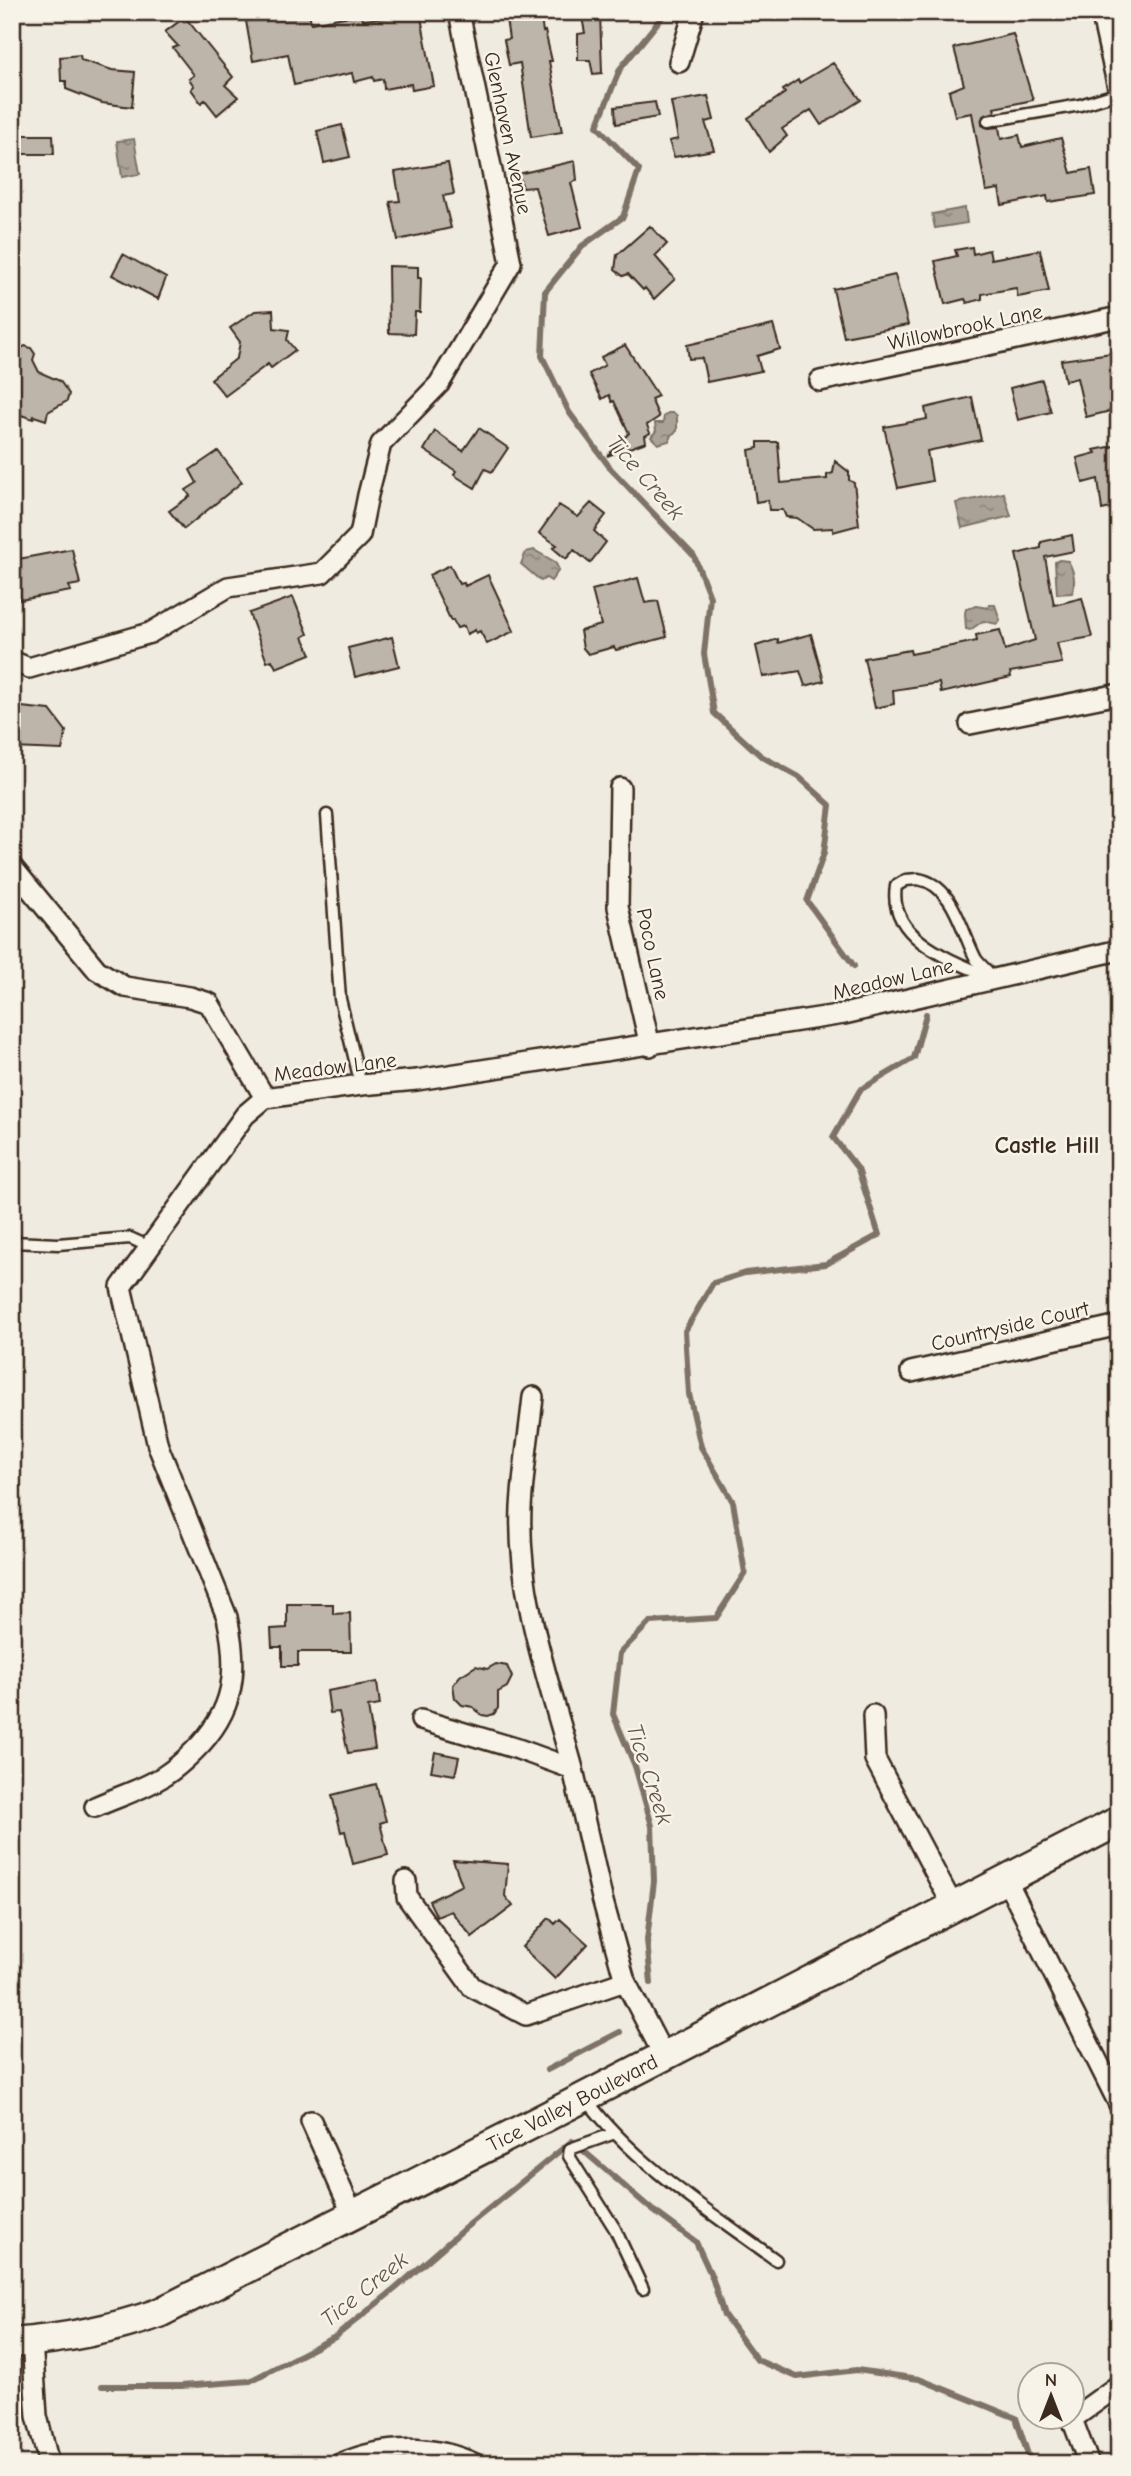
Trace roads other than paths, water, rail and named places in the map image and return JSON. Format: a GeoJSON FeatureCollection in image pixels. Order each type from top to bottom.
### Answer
{"type":"FeatureCollection","features":[{"type":"Feature","properties":{"kind":"street","name":"Glenhaven Avenue"},"geometry":{"type":"LineString","coordinates":[[12,661],[29,668],[150,633],[228,587],[322,573],[360,535],[382,444],[439,384],[511,263],[459,12]]}},
{"type":"Feature","properties":{"kind":"street"},"geometry":{"type":"LineString","coordinates":[[679,62],[694,12]]}},
{"type":"Feature","properties":{"kind":"street"},"geometry":{"type":"LineString","coordinates":[[1101,12],[1119,93]]}},
{"type":"Feature","properties":{"kind":"street","name":"Willowbrook Lane"},"geometry":{"type":"LineString","coordinates":[[820,381],[1119,317]]}},
{"type":"Feature","properties":{"kind":"street"},"geometry":{"type":"LineString","coordinates":[[971,724],[1119,694]]}},
{"type":"Feature","properties":{"kind":"street","name":"Poco Lane"},"geometry":{"type":"LineString","coordinates":[[620,788],[618,907],[650,1046]]}},
{"type":"Feature","properties":{"kind":"street"},"geometry":{"type":"LineString","coordinates":[[12,867],[97,970],[125,987],[190,997],[209,1003],[265,1098]]}},
{"type":"Feature","properties":{"kind":"street","name":"Meadow Lane"},"geometry":{"type":"LineString","coordinates":[[95,1807],[164,1776],[210,1735],[227,1706],[233,1671],[227,1616],[158,1446],[121,1287],[246,1115],[265,1098],[361,1084],[417,1080],[844,1014],[1119,950]]}},
{"type":"Feature","properties":{"kind":"street","name":"Countryside Court"},"geometry":{"type":"LineString","coordinates":[[911,1372],[1119,1325]]}},
{"type":"Feature","properties":{"kind":"street"},"geometry":{"type":"LineString","coordinates":[[533,1397],[521,1509],[525,1575],[535,1631],[573,1769],[602,1898],[625,1981],[664,2056]]}},
{"type":"Feature","properties":{"kind":"street"},"geometry":{"type":"LineString","coordinates":[[873,1715],[875,1759],[953,1906]]}},
{"type":"Feature","properties":{"kind":"street"},"geometry":{"type":"LineString","coordinates":[[421,1720],[518,1749],[573,1769]]}},
{"type":"Feature","properties":{"kind":"street","name":"Tice Valley Boulevard"},"geometry":{"type":"LineString","coordinates":[[22,2342],[77,2336],[123,2326],[159,2314],[1119,1821]]}},
{"type":"Feature","properties":{"kind":"street"},"geometry":{"type":"LineString","coordinates":[[1006,1879],[1119,2104]]}},
{"type":"Feature","properties":{"kind":"street"},"geometry":{"type":"LineString","coordinates":[[406,1881],[407,1897],[472,1987],[526,2015],[625,1981]]}},
{"type":"Feature","properties":{"kind":"street"},"geometry":{"type":"LineString","coordinates":[[311,2121],[353,2215]]}},
{"type":"Feature","properties":{"kind":"street"},"geometry":{"type":"LineString","coordinates":[[22,2342],[48,2464]]}},
{"type":"Feature","properties":{"kind":"street"},"geometry":{"type":"LineString","coordinates":[[1089,2464],[1072,2419],[1119,2385]]}},
{"type":"Feature","properties":{"kind":"street"},"geometry":{"type":"LineString","coordinates":[[340,2464],[374,2452],[393,2450],[439,2452],[475,2464]]}},
{"type":"Feature","properties":{"kind":"lane"},"geometry":{"type":"LineString","coordinates":[[988,121],[1080,105],[1119,93]]}},
{"type":"Feature","properties":{"kind":"lane"},"geometry":{"type":"LineString","coordinates":[[327,816],[340,999],[361,1084]]}},
{"type":"Feature","properties":{"kind":"lane"},"geometry":{"type":"LineString","coordinates":[[918,879],[929,881],[941,889],[978,961],[995,979],[953,961],[911,934],[899,918],[894,897],[896,886],[906,880],[918,879]]}},
{"type":"Feature","properties":{"kind":"lane"},"geometry":{"type":"LineString","coordinates":[[12,1242],[58,1244],[130,1238],[150,1247]]}},
{"type":"Feature","properties":{"kind":"lane"},"geometry":{"type":"LineString","coordinates":[[584,2097],[635,2153],[776,2260]]}},
{"type":"Feature","properties":{"kind":"lane"},"geometry":{"type":"LineString","coordinates":[[614,2133],[570,2148],[569,2156],[615,2229],[643,2290]]}},
{"type":"Feature","properties":{"kind":"water"},"geometry":{"type":"Polygon","coordinates":[[[134,139],[140,174],[122,177],[117,141],[134,139]]]}},
{"type":"Feature","properties":{"kind":"water"},"geometry":{"type":"Polygon","coordinates":[[[965,208],[967,223],[935,228],[932,214],[965,208]]]}},
{"type":"Feature","properties":{"kind":"water"},"geometry":{"type":"Polygon","coordinates":[[[668,413],[677,416],[677,431],[671,435],[669,441],[658,444],[651,437],[656,431],[655,423],[663,423],[664,416],[668,413]]]}},
{"type":"Feature","properties":{"kind":"water"},"geometry":{"type":"Polygon","coordinates":[[[1004,493],[1011,516],[962,528],[956,503],[1004,493]]]}},
{"type":"Feature","properties":{"kind":"water"},"geometry":{"type":"Polygon","coordinates":[[[534,550],[555,562],[559,570],[551,581],[546,578],[541,581],[521,564],[526,552],[534,550]]]}},
{"type":"Feature","properties":{"kind":"water"},"geometry":{"type":"Polygon","coordinates":[[[1068,561],[1072,569],[1072,593],[1057,594],[1055,562],[1068,561]]]}},
{"type":"Feature","properties":{"kind":"water"},"geometry":{"type":"Polygon","coordinates":[[[989,605],[995,605],[1000,620],[997,624],[983,621],[970,630],[966,629],[966,609],[976,606],[988,608],[989,605]]]}},
{"type":"Feature","properties":{"kind":"waterway","name":"Tice Creek"},"geometry":{"type":"LineString","coordinates":[[666,12],[620,69],[597,126],[639,170],[623,217],[582,246],[545,292],[542,356],[569,412],[611,469],[694,556],[710,597],[704,654],[714,713],[761,756],[799,777],[830,805],[824,853],[807,901],[854,966]]}},
{"type":"Feature","properties":{"kind":"waterway","name":"Tice Creek"},"geometry":{"type":"LineString","coordinates":[[651,1983],[647,1940],[654,1881],[652,1826],[635,1766],[613,1714],[620,1653],[650,1622],[716,1618],[745,1573],[733,1502],[701,1447],[689,1394],[685,1331],[713,1283],[745,1273],[826,1264],[879,1235],[858,1169],[833,1137],[860,1090],[914,1058],[926,1014]]}},
{"type":"Feature","properties":{"kind":"waterway","name":"Tice Creek"},"geometry":{"type":"LineString","coordinates":[[547,2070],[620,2032]]}},
{"type":"Feature","properties":{"kind":"waterway"},"geometry":{"type":"LineString","coordinates":[[102,2386],[181,2386],[250,2381],[335,2337],[572,2141],[650,2208],[696,2242],[712,2277],[724,2315],[757,2360],[797,2377],[857,2370],[919,2379],[1016,2418],[1031,2464]]}},
{"type":"Feature","properties":{"kind":"district","name":"Castle Hill"},"geometry":{"type":"Point","coordinates":[1047,1145]}}]}
